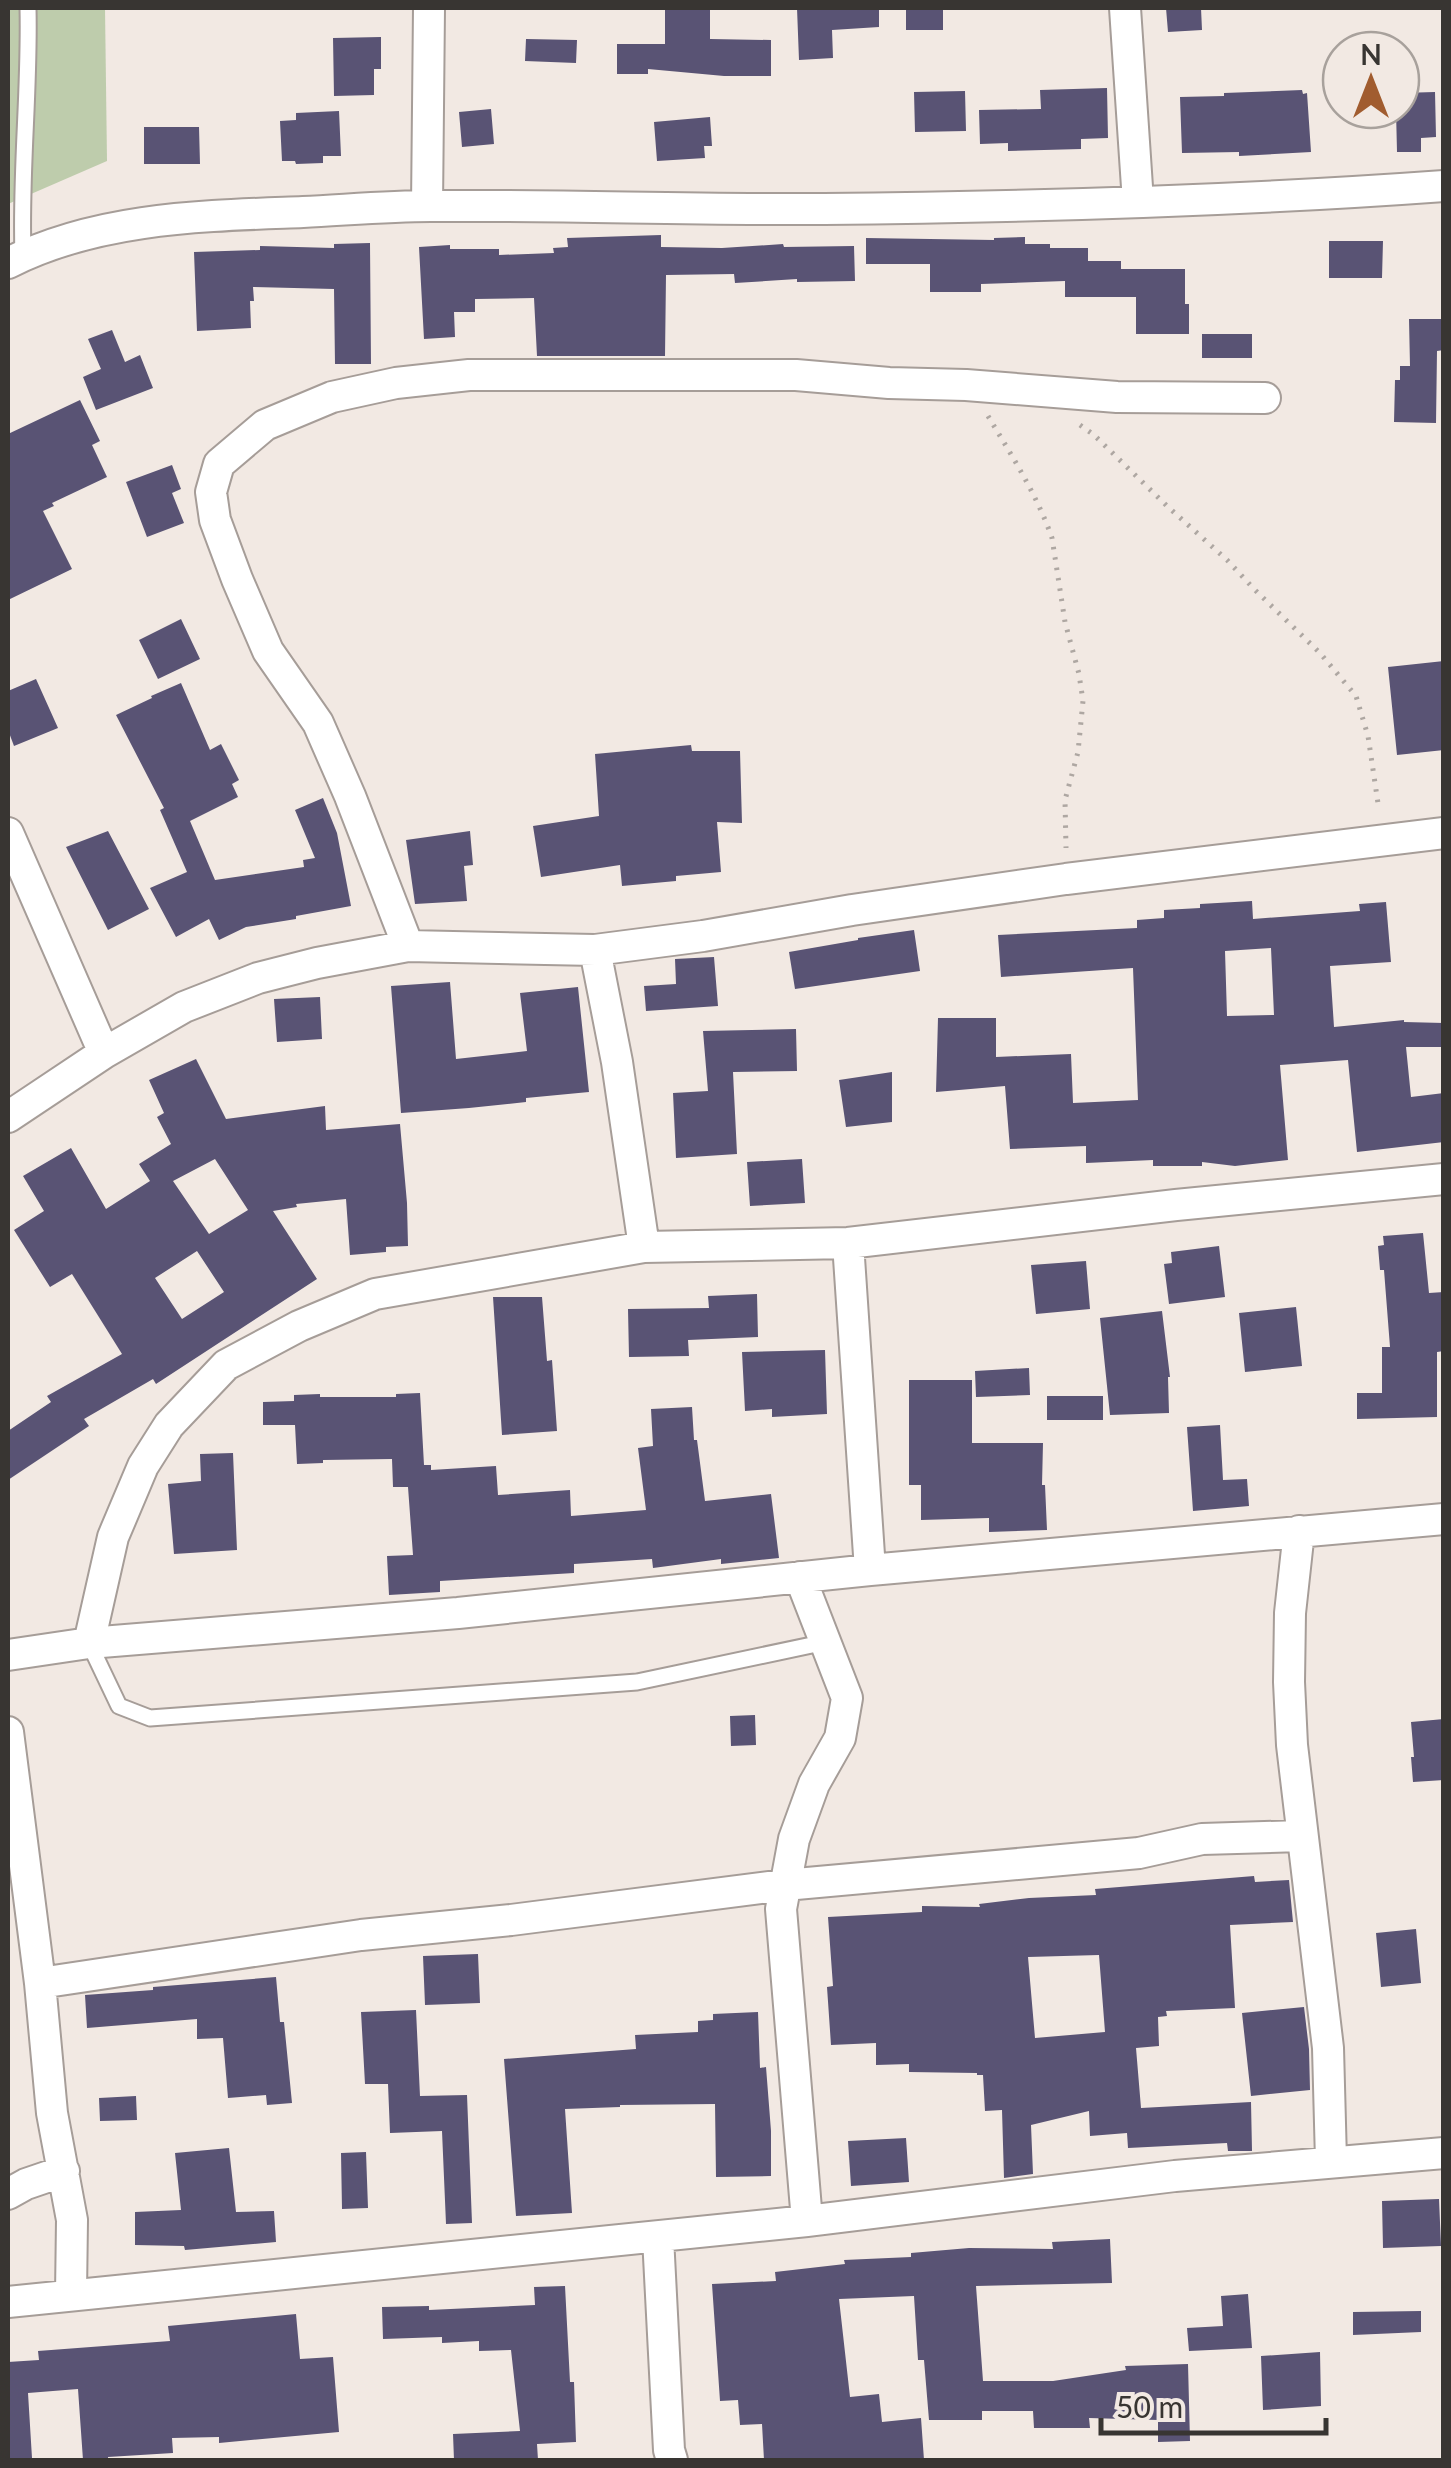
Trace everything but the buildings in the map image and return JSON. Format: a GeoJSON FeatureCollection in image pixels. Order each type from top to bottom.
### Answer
{"type":"FeatureCollection","features":[{"type":"Feature","properties":{"kind":"street"},"geometry":{"type":"LineString","coordinates":[[427,206],[429,8]]}},
{"type":"Feature","properties":{"kind":"street"},"geometry":{"type":"LineString","coordinates":[[1126,8],[1138,202]]}},
{"type":"Feature","properties":{"kind":"street"},"geometry":{"type":"LineString","coordinates":[[16,259],[86,234],[136,223],[209,215],[427,206],[824,209],[1138,202],[1444,186]]}},
{"type":"Feature","properties":{"kind":"street"},"geometry":{"type":"LineString","coordinates":[[408,946],[318,723],[268,651],[215,520],[211,492],[219,464],[265,425],[332,397],[396,383],[469,375],[796,374],[1116,396],[1265,398]]}},
{"type":"Feature","properties":{"kind":"street"},"geometry":{"type":"LineString","coordinates":[[8,833],[104,1053]]}},
{"type":"Feature","properties":{"kind":"street"},"geometry":{"type":"LineString","coordinates":[[8,1117],[104,1053],[184,1007],[258,978],[316,963],[408,946],[595,950],[1066,880],[1444,833]]}},
{"type":"Feature","properties":{"kind":"street"},"geometry":{"type":"LineString","coordinates":[[595,950],[617,1062],[644,1248]]}},
{"type":"Feature","properties":{"kind":"street"},"geometry":{"type":"LineString","coordinates":[[88,1643],[113,1536],[143,1466],[169,1425],[226,1365],[300,1326],[375,1294],[644,1248],[848,1243],[1176,1204],[1444,1178]]}},
{"type":"Feature","properties":{"kind":"street"},"geometry":{"type":"LineString","coordinates":[[848,1243],[870,1570]]}},
{"type":"Feature","properties":{"kind":"street"},"geometry":{"type":"LineString","coordinates":[[8,1655],[88,1643],[458,1613],[1050,1553],[1444,1520]]}},
{"type":"Feature","properties":{"kind":"street"},"geometry":{"type":"LineString","coordinates":[[1299,1531],[1290,1613],[1292,1745],[1328,2048],[1331,2161]]}},
{"type":"Feature","properties":{"kind":"street"},"geometry":{"type":"LineString","coordinates":[[800,1577],[847,1698],[840,1738],[814,1784],[794,1839],[781,1909],[808,2221]]}},
{"type":"Feature","properties":{"kind":"street"},"geometry":{"type":"LineString","coordinates":[[8,1732],[40,1982],[52,2114],[72,2220],[70,2294]]}},
{"type":"Feature","properties":{"kind":"street"},"geometry":{"type":"LineString","coordinates":[[40,1982],[360,1934],[511,1920],[786,1885],[1138,1853],[1202,1839],[1301,1836]]}},
{"type":"Feature","properties":{"kind":"street"},"geometry":{"type":"LineString","coordinates":[[8,2302],[808,2221],[1174,2176],[1444,2153]]}},
{"type":"Feature","properties":{"kind":"street"},"geometry":{"type":"LineString","coordinates":[[8,2194],[64,2171]]}},
{"type":"Feature","properties":{"kind":"street"},"geometry":{"type":"LineString","coordinates":[[658,2237],[672,2460]]}},
{"type":"Feature","properties":{"kind":"lane"},"geometry":{"type":"LineString","coordinates":[[16,259],[28,98],[28,8]]}},
{"type":"Feature","properties":{"kind":"lane"},"geometry":{"type":"LineString","coordinates":[[88,1643],[119,1706],[150,1718],[637,1682],[826,1642]]}},
{"type":"Feature","properties":{"kind":"path"},"geometry":{"type":"LineString","coordinates":[[966,385],[1021,471],[1052,538],[1065,622],[1084,701],[1078,752],[1065,800],[1066,880]]}},
{"type":"Feature","properties":{"kind":"path"},"geometry":{"type":"LineString","coordinates":[[1076,422],[1227,560],[1320,653],[1356,696],[1368,736],[1384,842]]}},
{"type":"Feature","properties":{"kind":"green space"},"geometry":{"type":"Polygon","coordinates":[[[8,8],[105,8],[107,161],[8,204],[8,8]]]}}]}
